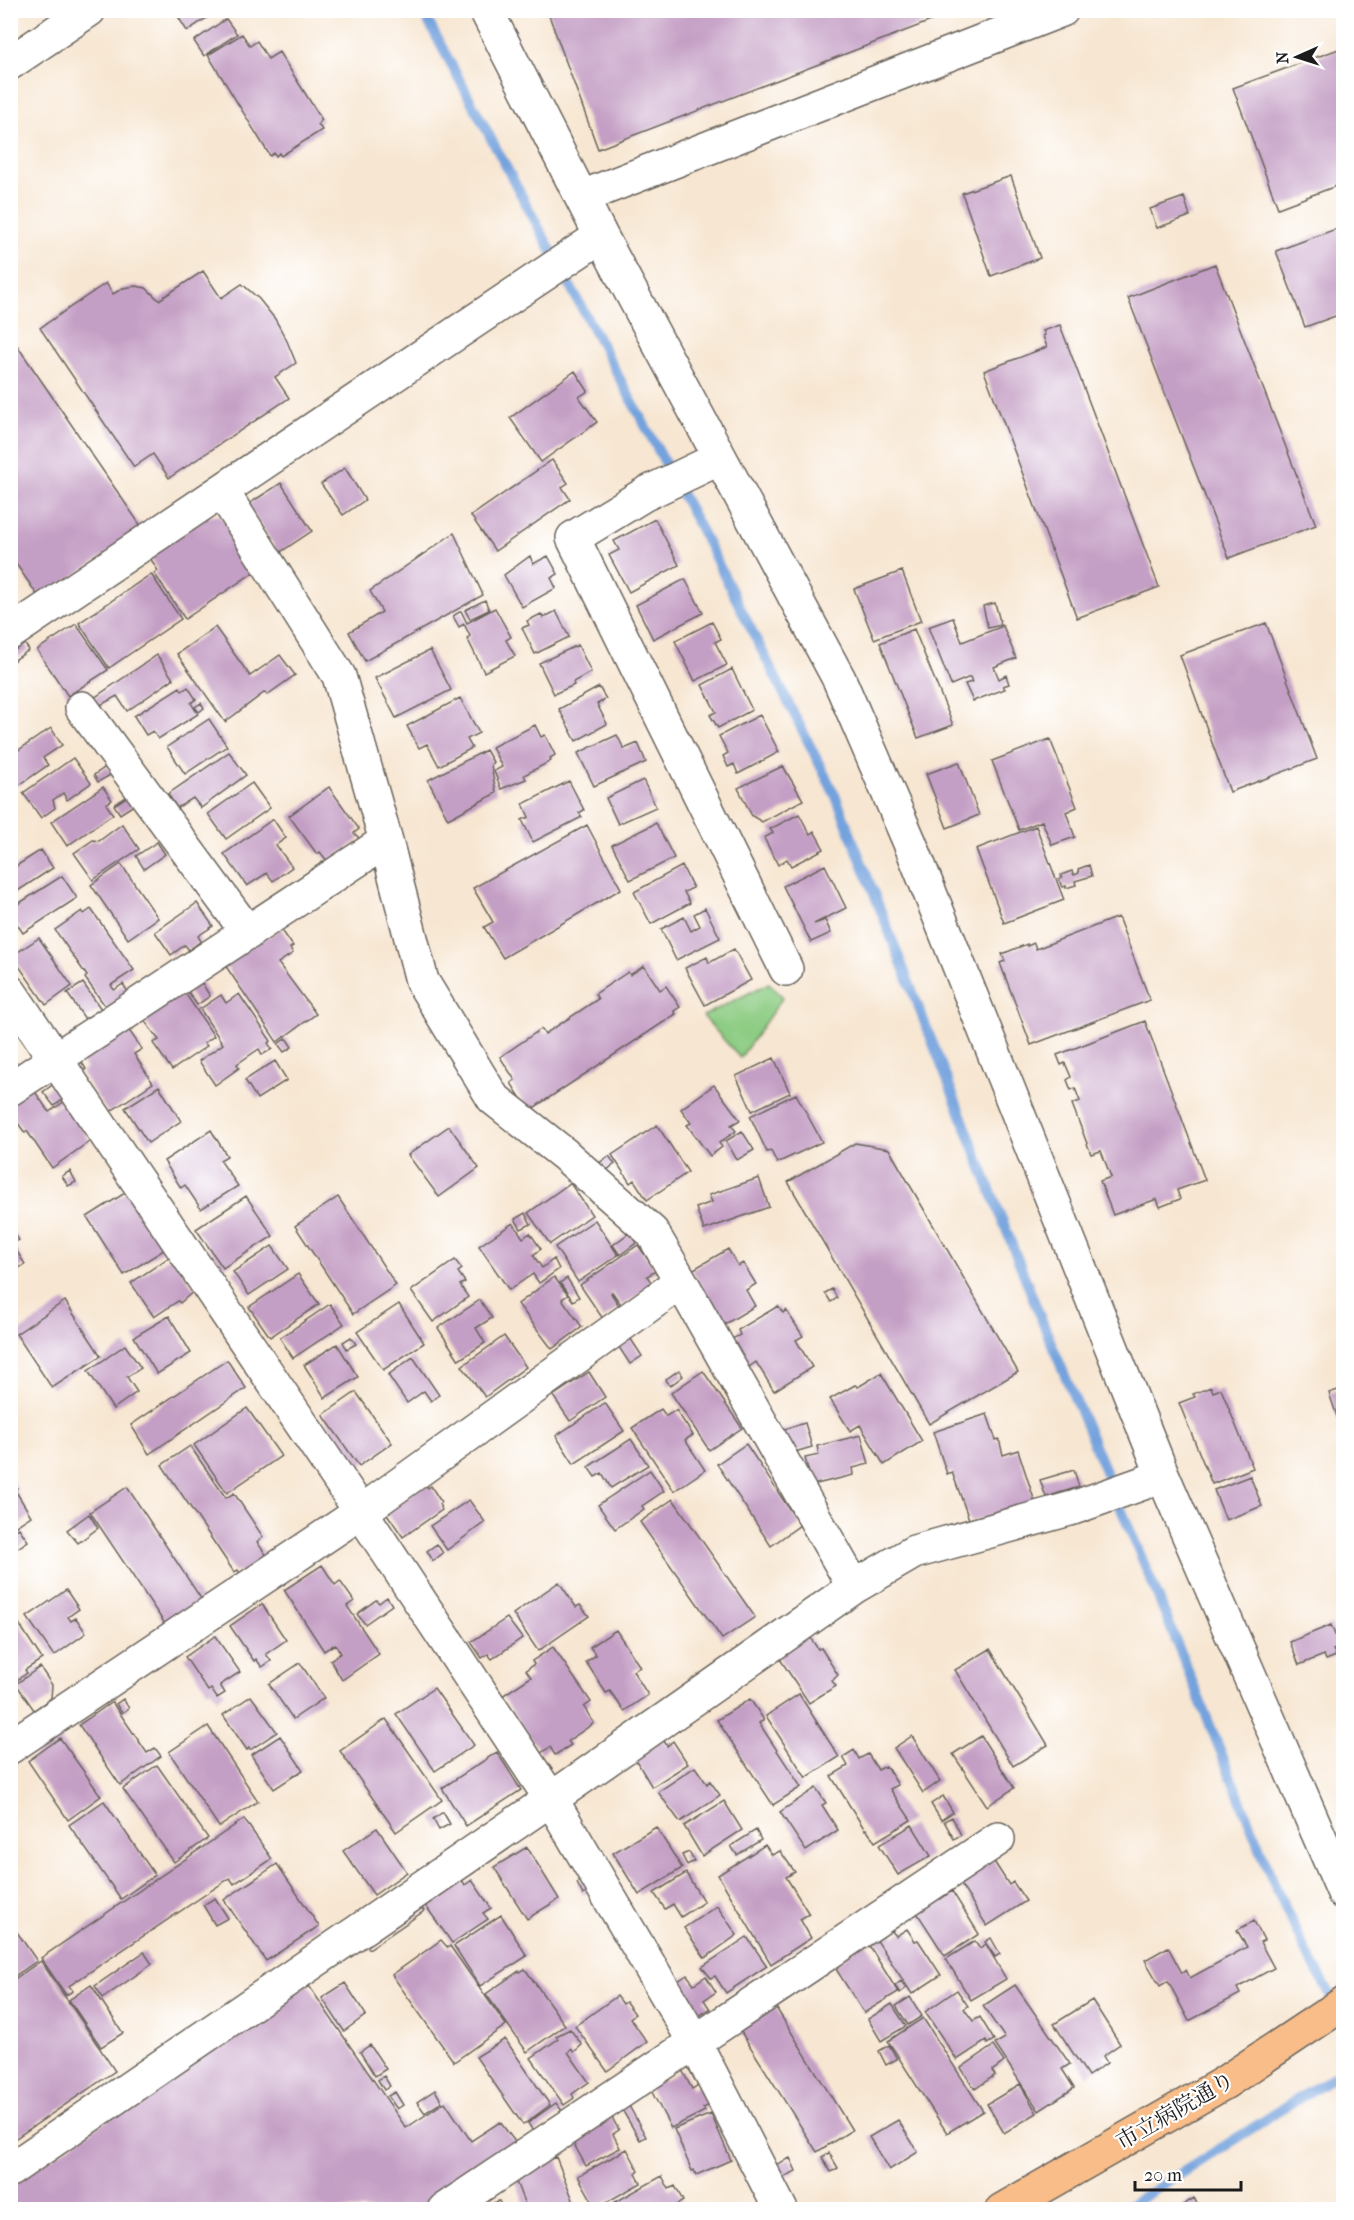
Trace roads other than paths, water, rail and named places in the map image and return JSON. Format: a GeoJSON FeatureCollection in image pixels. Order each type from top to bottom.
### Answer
{"type":"FeatureCollection","features":[{"type":"Feature","properties":{"kind":"main road","name":"市立病院通り"},"geometry":{"type":"LineString","coordinates":[[1002,2210],[1224,2083],[1344,2003]]}},
{"type":"Feature","properties":{"kind":"street"},"geometry":{"type":"LineString","coordinates":[[10,63],[89,10]]}},
{"type":"Feature","properties":{"kind":"street"},"geometry":{"type":"LineString","coordinates":[[486,10],[601,236],[834,668],[910,843],[1164,1476],[1344,1893]]}},
{"type":"Feature","properties":{"kind":"street"},"geometry":{"type":"LineString","coordinates":[[582,197],[1062,10]]}},
{"type":"Feature","properties":{"kind":"street"},"geometry":{"type":"LineString","coordinates":[[10,633],[601,236]]}},
{"type":"Feature","properties":{"kind":"street"},"geometry":{"type":"LineString","coordinates":[[720,458],[645,494],[573,538],[786,969]]}},
{"type":"Feature","properties":{"kind":"street"},"geometry":{"type":"LineString","coordinates":[[222,491],[339,676],[386,841],[422,981],[493,1098],[564,1155],[651,1232],[854,1587]]}},
{"type":"Feature","properties":{"kind":"street"},"geometry":{"type":"LineString","coordinates":[[82,708],[248,933]]}},
{"type":"Feature","properties":{"kind":"street"},"geometry":{"type":"LineString","coordinates":[[10,1089],[386,841]]}},
{"type":"Feature","properties":{"kind":"street"},"geometry":{"type":"LineString","coordinates":[[10,992],[361,1512],[551,1799],[694,2041],[782,2210]]}},
{"type":"Feature","properties":{"kind":"street"},"geometry":{"type":"LineString","coordinates":[[10,1747],[361,1512],[681,1282]]}},
{"type":"Feature","properties":{"kind":"street"},"geometry":{"type":"LineString","coordinates":[[10,2170],[551,1799],[854,1587],[914,1552],[1073,1508],[1164,1476]]}},
{"type":"Feature","properties":{"kind":"street"},"geometry":{"type":"LineString","coordinates":[[444,2210],[998,1839]]}},
{"type":"Feature","properties":{"kind":"waterway"},"geometry":{"type":"LineString","coordinates":[[422,10],[701,530],[836,797],[1042,1321],[1159,1599],[1273,1881],[1304,1948],[1336,2004]]}},
{"type":"Feature","properties":{"kind":"waterway"},"geometry":{"type":"LineString","coordinates":[[1123,2210],[1344,2070]]}}]}
